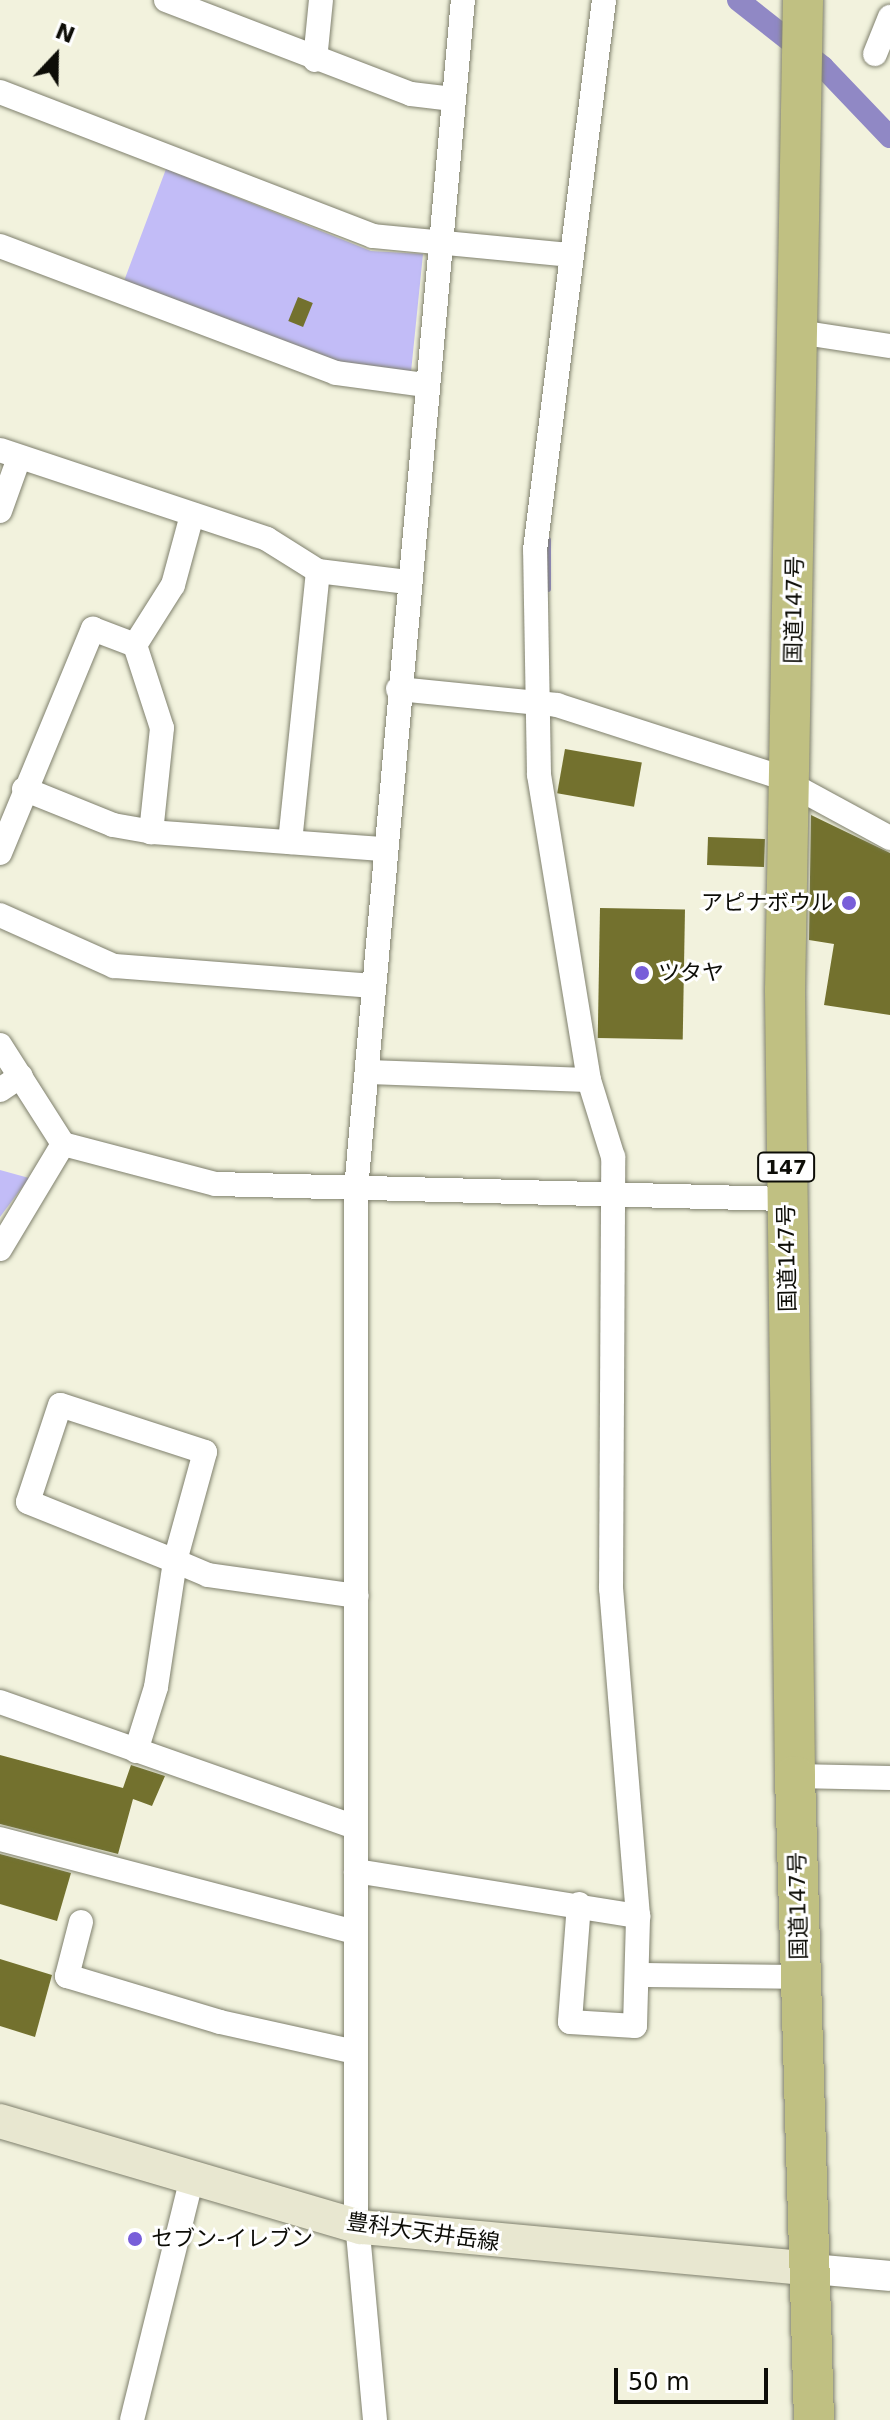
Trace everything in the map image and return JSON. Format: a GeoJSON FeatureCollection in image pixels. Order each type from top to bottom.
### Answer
{"type":"FeatureCollection","features":[{"type":"Feature","properties":{"kind":"highway","name":"国道147号"},"geometry":{"type":"LineString","coordinates":[[802,33],[786,1199],[795,1776],[812,2269],[814,2420]]}},
{"type":"Feature","properties":{"kind":"main road","name":"豊科大天井岳線"},"geometry":{"type":"LineString","coordinates":[[0,2121],[361,2227],[812,2269]]}},
{"type":"Feature","properties":{"kind":"street"},"geometry":{"type":"LineString","coordinates":[[315,60],[321,0]]}},
{"type":"Feature","properties":{"kind":"street"},"geometry":{"type":"LineString","coordinates":[[375,2420],[361,2227],[355,2052],[356,1189],[437,243],[463,0]]}},
{"type":"Feature","properties":{"kind":"street"},"geometry":{"type":"LineString","coordinates":[[579,1904],[570,2022],[635,2026],[638,1916],[611,1589],[613,1157],[589,1080],[539,775],[535,550],[604,0]]}},
{"type":"Feature","properties":{"kind":"street"},"geometry":{"type":"LineString","coordinates":[[176,2],[315,60],[411,94],[453,99]]}},
{"type":"Feature","properties":{"kind":"street"},"geometry":{"type":"LineString","coordinates":[[875,54],[890,17]]}},
{"type":"Feature","properties":{"kind":"street"},"geometry":{"type":"LineString","coordinates":[[0,92],[373,236],[570,255]]}},
{"type":"Feature","properties":{"kind":"street"},"geometry":{"type":"LineString","coordinates":[[0,246],[336,373],[425,385]]}},
{"type":"Feature","properties":{"kind":"street"},"geometry":{"type":"LineString","coordinates":[[798,332],[890,346]]}},
{"type":"Feature","properties":{"kind":"street"},"geometry":{"type":"LineString","coordinates":[[0,511],[9,454],[267,539],[318,571],[407,582]]}},
{"type":"Feature","properties":{"kind":"street"},"geometry":{"type":"LineString","coordinates":[[135,645],[173,585],[192,515]]}},
{"type":"Feature","properties":{"kind":"street"},"geometry":{"type":"LineString","coordinates":[[290,842],[318,571]]}},
{"type":"Feature","properties":{"kind":"street"},"geometry":{"type":"LineString","coordinates":[[0,853],[93,629],[135,645]]}},
{"type":"Feature","properties":{"kind":"street"},"geometry":{"type":"LineString","coordinates":[[135,645],[162,728],[151,832]]}},
{"type":"Feature","properties":{"kind":"street"},"geometry":{"type":"LineString","coordinates":[[398,689],[540,703],[774,775],[790,787],[890,838]]}},
{"type":"Feature","properties":{"kind":"street"},"geometry":{"type":"LineString","coordinates":[[24,789],[113,825],[151,832],[383,849]]}},
{"type":"Feature","properties":{"kind":"street"},"geometry":{"type":"LineString","coordinates":[[0,915],[114,966],[371,986]]}},
{"type":"Feature","properties":{"kind":"street"},"geometry":{"type":"LineString","coordinates":[[0,1045],[63,1144],[216,1184],[613,1199],[786,1199]]}},
{"type":"Feature","properties":{"kind":"street"},"geometry":{"type":"LineString","coordinates":[[367,1072],[589,1080]]}},
{"type":"Feature","properties":{"kind":"street"},"geometry":{"type":"LineString","coordinates":[[0,1090],[21,1076]]}},
{"type":"Feature","properties":{"kind":"street"},"geometry":{"type":"LineString","coordinates":[[0,1249],[63,1144]]}},
{"type":"Feature","properties":{"kind":"street"},"geometry":{"type":"LineString","coordinates":[[136,1751],[156,1687],[175,1561],[205,1452],[60,1405],[28,1502],[175,1561],[208,1575],[357,1596]]}},
{"type":"Feature","properties":{"kind":"street"},"geometry":{"type":"LineString","coordinates":[[0,1702],[355,1827]]}},
{"type":"Feature","properties":{"kind":"street"},"geometry":{"type":"LineString","coordinates":[[795,1776],[890,1778]]}},
{"type":"Feature","properties":{"kind":"street"},"geometry":{"type":"LineString","coordinates":[[0,1839],[355,1932]]}},
{"type":"Feature","properties":{"kind":"street"},"geometry":{"type":"LineString","coordinates":[[356,1871],[579,1904],[638,1916]]}},
{"type":"Feature","properties":{"kind":"street"},"geometry":{"type":"LineString","coordinates":[[81,1922],[67,1976],[220,2022],[355,2052]]}},
{"type":"Feature","properties":{"kind":"street"},"geometry":{"type":"LineString","coordinates":[[638,1975],[800,1977]]}},
{"type":"Feature","properties":{"kind":"street"},"geometry":{"type":"LineString","coordinates":[[132,2420],[192,2178]]}},
{"type":"Feature","properties":{"kind":"street"},"geometry":{"type":"LineString","coordinates":[[812,2269],[890,2276]]}},
{"type":"Feature","properties":{"kind":"shaded area"},"geometry":{"type":"Polygon","coordinates":[[[166,169],[371,251],[423,254],[411,372],[339,364],[124,281],[166,169]]]}},
{"type":"Feature","properties":{"kind":"shaded area"},"geometry":{"type":"Polygon","coordinates":[[[0,1170],[29,1178],[0,1217],[0,1170]]]}},
{"type":"Feature","properties":{"kind":"building"},"geometry":{"type":"Polygon","coordinates":[[[298,297],[313,303],[303,327],[288,321],[298,297]]]}},
{"type":"Feature","properties":{"kind":"building"},"geometry":{"type":"Polygon","coordinates":[[[565,749],[642,763],[634,807],[557,793],[565,749]]]}},
{"type":"Feature","properties":{"kind":"building","name":"アピナボウル"},"geometry":{"type":"Polygon","coordinates":[[[811,815],[890,853],[890,1015],[824,1005],[834,944],[809,940],[811,815]]]}},
{"type":"Feature","properties":{"kind":"building"},"geometry":{"type":"Polygon","coordinates":[[[708,837],[765,839],[764,867],[707,865],[708,837]]]}},
{"type":"Feature","properties":{"kind":"building","name":"ツタヤ"},"geometry":{"type":"Polygon","coordinates":[[[600,908],[685,909],[683,1039],[598,1038],[600,908]]]}},
{"type":"Feature","properties":{"kind":"building"},"geometry":{"type":"Polygon","coordinates":[[[0,1755],[123,1788],[131,1765],[165,1776],[152,1806],[133,1799],[118,1854],[0,1824],[0,1755]]]}},
{"type":"Feature","properties":{"kind":"building"},"geometry":{"type":"Polygon","coordinates":[[[0,1854],[71,1873],[57,1921],[0,1904],[0,1854]]]}},
{"type":"Feature","properties":{"kind":"building"},"geometry":{"type":"Polygon","coordinates":[[[0,1959],[52,1975],[35,2037],[0,2026],[0,1959]]]}},
{"type":"Feature","properties":{"kind":"waterway"},"geometry":{"type":"LineString","coordinates":[[738,0],[823,67],[890,137]]}},
{"type":"Feature","properties":{"kind":"waterway"},"geometry":{"type":"LineString","coordinates":[[548,540],[548,589]]}},
{"type":"Feature","properties":{"kind":"place","name":"アピナボウル"},"geometry":{"type":"Point","coordinates":[849,903]}},
{"type":"Feature","properties":{"kind":"place","name":"ツタヤ"},"geometry":{"type":"Point","coordinates":[642,973]}},
{"type":"Feature","properties":{"kind":"place","name":"セブン-イレブン"},"geometry":{"type":"Point","coordinates":[135,2239]}}]}
